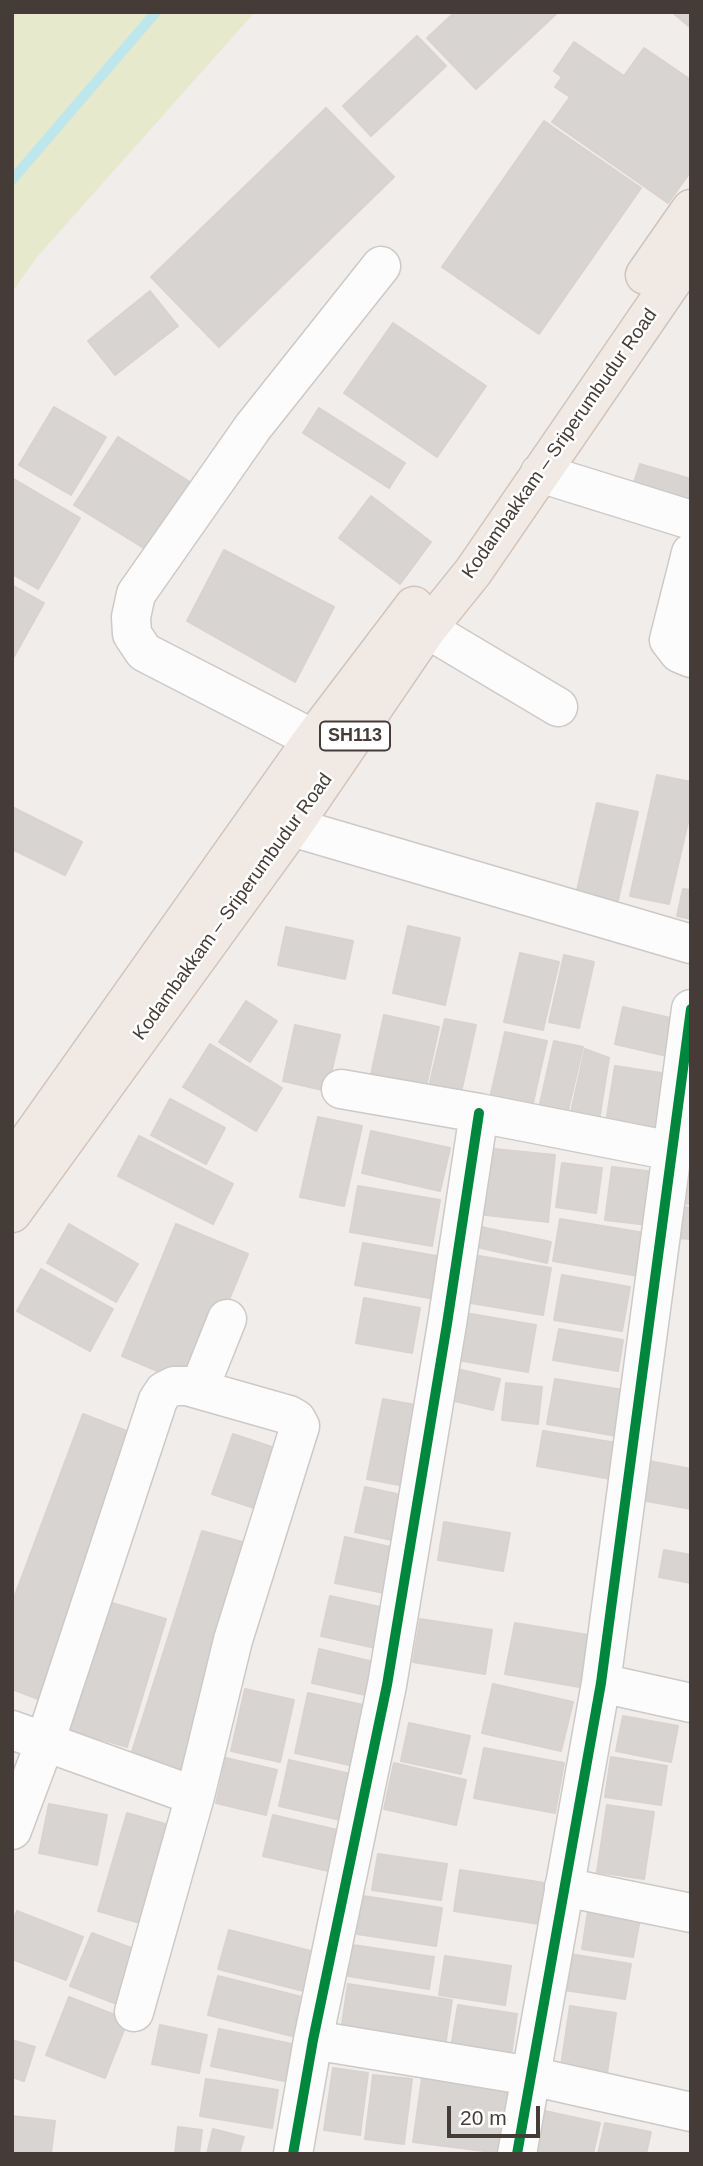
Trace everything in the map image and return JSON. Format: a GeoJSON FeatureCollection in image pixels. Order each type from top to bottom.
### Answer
{"type":"FeatureCollection","features":[{"type":"Feature","properties":{"kind":"main road","name":"Kodambakkam – Sriperumbudur Road"},"geometry":{"type":"LineString","coordinates":[[12,1213],[277,820],[313,739],[452,557],[691,209]]}},
{"type":"Feature","properties":{"kind":"main road","name":"Kodambakkam – Sriperumbudur Road"},"geometry":{"type":"LineString","coordinates":[[12,1164],[277,820],[473,572],[540,473],[684,276]]}},
{"type":"Feature","properties":{"kind":"street"},"geometry":{"type":"LineString","coordinates":[[313,739],[145,652],[132,634],[131,617],[136,594],[253,427],[382,267]]}},
{"type":"Feature","properties":{"kind":"street"},"geometry":{"type":"LineString","coordinates":[[540,473],[691,520]]}},
{"type":"Feature","properties":{"kind":"street"},"geometry":{"type":"LineString","coordinates":[[691,553],[669,640],[679,653],[691,658]]}},
{"type":"Feature","properties":{"kind":"street"},"geometry":{"type":"LineString","coordinates":[[427,629],[558,707]]}},
{"type":"Feature","properties":{"kind":"street"},"geometry":{"type":"LineString","coordinates":[[277,820],[691,944]]}},
{"type":"Feature","properties":{"kind":"street"},"geometry":{"type":"LineString","coordinates":[[517,2154],[601,1683],[691,1009]]}},
{"type":"Feature","properties":{"kind":"street"},"geometry":{"type":"LineString","coordinates":[[341,1088],[672,1151]]}},
{"type":"Feature","properties":{"kind":"street"},"geometry":{"type":"LineString","coordinates":[[293,2154],[313,2040],[387,1685],[479,1113]]}},
{"type":"Feature","properties":{"kind":"street"},"geometry":{"type":"LineString","coordinates":[[199,1389],[227,1319]]}},
{"type":"Feature","properties":{"kind":"street"},"geometry":{"type":"LineString","coordinates":[[12,1830],[28,1736],[158,1400],[164,1391],[174,1386],[187,1386],[296,1419],[300,1426],[233,1640],[195,1796],[134,2012]]}},
{"type":"Feature","properties":{"kind":"street"},"geometry":{"type":"LineString","coordinates":[[601,1683],[691,1703]]}},
{"type":"Feature","properties":{"kind":"street"},"geometry":{"type":"LineString","coordinates":[[28,1736],[195,1796]]}},
{"type":"Feature","properties":{"kind":"street"},"geometry":{"type":"LineString","coordinates":[[564,1886],[691,1913]]}},
{"type":"Feature","properties":{"kind":"street"},"geometry":{"type":"LineString","coordinates":[[313,2040],[531,2076],[691,2112]]}},
{"type":"Feature","properties":{"kind":"green space"},"geometry":{"type":"Polygon","coordinates":[[[12,12],[255,12],[37,257],[12,292],[12,12]]]}},
{"type":"Feature","properties":{"kind":"building"},"geometry":{"type":"Polygon","coordinates":[[[455,12],[557,13],[476,89],[427,38],[455,12]]]}},
{"type":"Feature","properties":{"kind":"building"},"geometry":{"type":"Polygon","coordinates":[[[672,12],[691,12],[691,28],[672,12]]]}},
{"type":"Feature","properties":{"kind":"building"},"geometry":{"type":"Polygon","coordinates":[[[417,36],[446,66],[371,136],[343,106],[417,36]]]}},
{"type":"Feature","properties":{"kind":"building"},"geometry":{"type":"Polygon","coordinates":[[[574,42],[624,76],[644,48],[691,80],[691,171],[668,203],[552,122],[570,97],[555,87],[562,77],[554,71],[574,42]]]}},
{"type":"Feature","properties":{"kind":"building"},"geometry":{"type":"Polygon","coordinates":[[[326,108],[394,177],[219,347],[151,277],[326,108]]]}},
{"type":"Feature","properties":{"kind":"building"},"geometry":{"type":"Polygon","coordinates":[[[544,121],[641,188],[539,334],[442,267],[544,121]]]}},
{"type":"Feature","properties":{"kind":"building"},"geometry":{"type":"Polygon","coordinates":[[[150,291],[178,326],[115,375],[88,341],[150,291]]]}},
{"type":"Feature","properties":{"kind":"building"},"geometry":{"type":"Polygon","coordinates":[[[393,323],[486,386],[437,457],[344,393],[393,323]]]}},
{"type":"Feature","properties":{"kind":"building"},"geometry":{"type":"Polygon","coordinates":[[[54,407],[106,437],[71,495],[19,465],[54,407]]]}},
{"type":"Feature","properties":{"kind":"building"},"geometry":{"type":"Polygon","coordinates":[[[319,408],[405,463],[389,488],[303,433],[319,408]]]}},
{"type":"Feature","properties":{"kind":"building"},"geometry":{"type":"Polygon","coordinates":[[[118,437],[190,482],[147,550],[74,505],[118,437]]]}},
{"type":"Feature","properties":{"kind":"building"},"geometry":{"type":"Polygon","coordinates":[[[640,464],[691,479],[691,516],[629,498],[640,464]]]}},
{"type":"Feature","properties":{"kind":"building"},"geometry":{"type":"Polygon","coordinates":[[[12,478],[80,518],[38,589],[12,574],[12,478]]]}},
{"type":"Feature","properties":{"kind":"building"},"geometry":{"type":"Polygon","coordinates":[[[371,496],[431,542],[400,584],[339,538],[371,496]]]}},
{"type":"Feature","properties":{"kind":"building"},"geometry":{"type":"Polygon","coordinates":[[[224,550],[334,607],[295,682],[187,621],[224,550]]]}},
{"type":"Feature","properties":{"kind":"building"},"geometry":{"type":"Polygon","coordinates":[[[12,585],[44,603],[12,660],[12,585]]]}},
{"type":"Feature","properties":{"kind":"building"},"geometry":{"type":"Polygon","coordinates":[[[657,775],[691,782],[691,809],[669,904],[630,896],[657,775]]]}},
{"type":"Feature","properties":{"kind":"building"},"geometry":{"type":"Polygon","coordinates":[[[597,803],[638,812],[616,909],[575,899],[597,803]]]}},
{"type":"Feature","properties":{"kind":"building"},"geometry":{"type":"Polygon","coordinates":[[[12,807],[82,842],[65,875],[12,849],[12,807]]]}},
{"type":"Feature","properties":{"kind":"building"},"geometry":{"type":"Polygon","coordinates":[[[683,889],[691,890],[691,919],[677,916],[683,889]]]}},
{"type":"Feature","properties":{"kind":"building"},"geometry":{"type":"Polygon","coordinates":[[[408,926],[460,938],[445,1005],[393,993],[408,926]]]}},
{"type":"Feature","properties":{"kind":"building"},"geometry":{"type":"Polygon","coordinates":[[[286,927],[353,941],[345,979],[278,965],[286,927]]]}},
{"type":"Feature","properties":{"kind":"building"},"geometry":{"type":"Polygon","coordinates":[[[520,953],[559,962],[543,1030],[504,1022],[520,953]]]}},
{"type":"Feature","properties":{"kind":"building"},"geometry":{"type":"Polygon","coordinates":[[[564,955],[594,962],[579,1028],[549,1022],[564,955]]]}},
{"type":"Feature","properties":{"kind":"building"},"geometry":{"type":"Polygon","coordinates":[[[246,1001],[277,1021],[250,1062],[219,1042],[246,1001]]]}},
{"type":"Feature","properties":{"kind":"building"},"geometry":{"type":"Polygon","coordinates":[[[623,1007],[679,1020],[671,1057],[615,1044],[623,1007]]]}},
{"type":"Feature","properties":{"kind":"building"},"geometry":{"type":"Polygon","coordinates":[[[384,1015],[439,1027],[425,1091],[370,1079],[384,1015]]]}},
{"type":"Feature","properties":{"kind":"building"},"geometry":{"type":"Polygon","coordinates":[[[445,1019],[476,1025],[458,1106],[426,1099],[445,1019]]]}},
{"type":"Feature","properties":{"kind":"building"},"geometry":{"type":"Polygon","coordinates":[[[295,1025],[340,1035],[327,1091],[283,1081],[295,1025]]]}},
{"type":"Feature","properties":{"kind":"building"},"geometry":{"type":"Polygon","coordinates":[[[505,1032],[547,1041],[530,1116],[488,1107],[505,1032]]]}},
{"type":"Feature","properties":{"kind":"building"},"geometry":{"type":"Polygon","coordinates":[[[554,1041],[583,1047],[565,1123],[537,1117],[554,1041]]]}},
{"type":"Feature","properties":{"kind":"building"},"geometry":{"type":"Polygon","coordinates":[[[210,1044],[282,1088],[256,1131],[183,1087],[210,1044]]]}},
{"type":"Feature","properties":{"kind":"building"},"geometry":{"type":"Polygon","coordinates":[[[585,1049],[609,1058],[598,1127],[569,1121],[585,1049]]]}},
{"type":"Feature","properties":{"kind":"building"},"geometry":{"type":"Polygon","coordinates":[[[615,1066],[668,1074],[658,1143],[604,1135],[615,1066]]]}},
{"type":"Feature","properties":{"kind":"building"},"geometry":{"type":"Polygon","coordinates":[[[170,1099],[225,1128],[206,1164],[151,1135],[170,1099]]]}},
{"type":"Feature","properties":{"kind":"building"},"geometry":{"type":"Polygon","coordinates":[[[318,1117],[362,1126],[344,1206],[300,1197],[318,1117]]]}},
{"type":"Feature","properties":{"kind":"building"},"geometry":{"type":"Polygon","coordinates":[[[371,1131],[450,1148],[440,1191],[362,1173],[371,1131]]]}},
{"type":"Feature","properties":{"kind":"building"},"geometry":{"type":"Polygon","coordinates":[[[139,1136],[233,1184],[213,1224],[118,1176],[139,1136]]]}},
{"type":"Feature","properties":{"kind":"building"},"geometry":{"type":"Polygon","coordinates":[[[484,1148],[555,1155],[548,1222],[477,1214],[484,1148]]]}},
{"type":"Feature","properties":{"kind":"building"},"geometry":{"type":"Polygon","coordinates":[[[562,1163],[602,1168],[596,1213],[556,1207],[562,1163]]]}},
{"type":"Feature","properties":{"kind":"building"},"geometry":{"type":"Polygon","coordinates":[[[612,1167],[656,1172],[648,1225],[605,1220],[612,1167]]]}},
{"type":"Feature","properties":{"kind":"building"},"geometry":{"type":"Polygon","coordinates":[[[682,1172],[691,1173],[691,1204],[679,1203],[682,1172]]]}},
{"type":"Feature","properties":{"kind":"building"},"geometry":{"type":"Polygon","coordinates":[[[358,1186],[440,1200],[432,1246],[350,1232],[358,1186]]]}},
{"type":"Feature","properties":{"kind":"building"},"geometry":{"type":"Polygon","coordinates":[[[679,1206],[691,1208],[691,1239],[675,1238],[679,1206]]]}},
{"type":"Feature","properties":{"kind":"building"},"geometry":{"type":"Polygon","coordinates":[[[560,1219],[645,1233],[638,1276],[553,1261],[560,1219]]]}},
{"type":"Feature","properties":{"kind":"building"},"geometry":{"type":"Polygon","coordinates":[[[69,1224],[138,1264],[116,1302],[47,1263],[69,1224]]]}},
{"type":"Feature","properties":{"kind":"building"},"geometry":{"type":"Polygon","coordinates":[[[176,1224],[248,1254],[193,1386],[122,1356],[176,1224]]]}},
{"type":"Feature","properties":{"kind":"building"},"geometry":{"type":"Polygon","coordinates":[[[472,1225],[551,1242],[547,1263],[468,1245],[472,1225]]]}},
{"type":"Feature","properties":{"kind":"building"},"geometry":{"type":"Polygon","coordinates":[[[363,1243],[442,1257],[435,1299],[355,1285],[363,1243]]]}},
{"type":"Feature","properties":{"kind":"building"},"geometry":{"type":"Polygon","coordinates":[[[467,1254],[551,1268],[543,1315],[459,1301],[467,1254]]]}},
{"type":"Feature","properties":{"kind":"building"},"geometry":{"type":"Polygon","coordinates":[[[41,1269],[113,1309],[90,1351],[17,1311],[41,1269]]]}},
{"type":"Feature","properties":{"kind":"building"},"geometry":{"type":"Polygon","coordinates":[[[562,1275],[630,1287],[622,1331],[554,1320],[562,1275]]]}},
{"type":"Feature","properties":{"kind":"building"},"geometry":{"type":"Polygon","coordinates":[[[364,1298],[420,1308],[412,1353],[356,1343],[364,1298]]]}},
{"type":"Feature","properties":{"kind":"building"},"geometry":{"type":"Polygon","coordinates":[[[465,1313],[536,1325],[528,1372],[457,1360],[465,1313]]]}},
{"type":"Feature","properties":{"kind":"building"},"geometry":{"type":"Polygon","coordinates":[[[559,1329],[623,1340],[618,1371],[553,1360],[559,1329]]]}},
{"type":"Feature","properties":{"kind":"building"},"geometry":{"type":"Polygon","coordinates":[[[453,1368],[500,1379],[493,1410],[446,1399],[453,1368]]]}},
{"type":"Feature","properties":{"kind":"building"},"geometry":{"type":"Polygon","coordinates":[[[555,1379],[624,1390],[617,1436],[547,1424],[555,1379]]]}},
{"type":"Feature","properties":{"kind":"building"},"geometry":{"type":"Polygon","coordinates":[[[506,1383],[542,1387],[538,1424],[502,1420],[506,1383]]]}},
{"type":"Feature","properties":{"kind":"building"},"geometry":{"type":"Polygon","coordinates":[[[383,1399],[426,1407],[410,1487],[367,1479],[383,1399]]]}},
{"type":"Feature","properties":{"kind":"building"},"geometry":{"type":"Polygon","coordinates":[[[83,1414],[142,1437],[51,1704],[12,1689],[12,1603],[83,1414]]]}},
{"type":"Feature","properties":{"kind":"building"},"geometry":{"type":"Polygon","coordinates":[[[543,1431],[617,1443],[611,1479],[537,1466],[543,1431]]]}},
{"type":"Feature","properties":{"kind":"building"},"geometry":{"type":"Polygon","coordinates":[[[233,1434],[287,1452],[266,1512],[212,1494],[233,1434]]]}},
{"type":"Feature","properties":{"kind":"building"},"geometry":{"type":"Polygon","coordinates":[[[649,1461],[691,1469],[691,1509],[641,1500],[649,1461]]]}},
{"type":"Feature","properties":{"kind":"building"},"geometry":{"type":"Polygon","coordinates":[[[365,1487],[406,1496],[396,1541],[355,1532],[365,1487]]]}},
{"type":"Feature","properties":{"kind":"building"},"geometry":{"type":"Polygon","coordinates":[[[444,1522],[510,1533],[503,1571],[438,1560],[444,1522]]]}},
{"type":"Feature","properties":{"kind":"building"},"geometry":{"type":"Polygon","coordinates":[[[202,1531],[257,1546],[183,1784],[129,1761],[202,1531]]]}},
{"type":"Feature","properties":{"kind":"building"},"geometry":{"type":"Polygon","coordinates":[[[345,1537],[395,1548],[384,1593],[335,1583],[345,1537]]]}},
{"type":"Feature","properties":{"kind":"building"},"geometry":{"type":"Polygon","coordinates":[[[664,1550],[691,1555],[691,1583],[659,1577],[664,1550]]]}},
{"type":"Feature","properties":{"kind":"building"},"geometry":{"type":"Polygon","coordinates":[[[330,1596],[389,1609],[380,1649],[321,1636],[330,1596]]]}},
{"type":"Feature","properties":{"kind":"building"},"geometry":{"type":"Polygon","coordinates":[[[109,1602],[166,1619],[127,1747],[70,1730],[109,1602]]]}},
{"type":"Feature","properties":{"kind":"building"},"geometry":{"type":"Polygon","coordinates":[[[420,1619],[492,1630],[485,1674],[413,1662],[420,1619]]]}},
{"type":"Feature","properties":{"kind":"building"},"geometry":{"type":"Polygon","coordinates":[[[515,1623],[588,1635],[579,1687],[505,1674],[515,1623]]]}},
{"type":"Feature","properties":{"kind":"building"},"geometry":{"type":"Polygon","coordinates":[[[319,1649],[378,1663],[370,1696],[312,1683],[319,1649]]]}},
{"type":"Feature","properties":{"kind":"building"},"geometry":{"type":"Polygon","coordinates":[[[493,1684],[573,1702],[561,1751],[482,1733],[493,1684]]]}},
{"type":"Feature","properties":{"kind":"building"},"geometry":{"type":"Polygon","coordinates":[[[245,1689],[294,1700],[280,1762],[231,1751],[245,1689]]]}},
{"type":"Feature","properties":{"kind":"building"},"geometry":{"type":"Polygon","coordinates":[[[308,1693],[368,1706],[354,1766],[295,1753],[308,1693]]]}},
{"type":"Feature","properties":{"kind":"building"},"geometry":{"type":"Polygon","coordinates":[[[623,1716],[678,1726],[671,1762],[616,1751],[623,1716]]]}},
{"type":"Feature","properties":{"kind":"building"},"geometry":{"type":"Polygon","coordinates":[[[409,1723],[470,1736],[461,1774],[401,1761],[409,1723]]]}},
{"type":"Feature","properties":{"kind":"building"},"geometry":{"type":"Polygon","coordinates":[[[484,1748],[564,1763],[555,1813],[474,1798],[484,1748]]]}},
{"type":"Feature","properties":{"kind":"building"},"geometry":{"type":"Polygon","coordinates":[[[611,1757],[667,1766],[661,1805],[605,1797],[611,1757]]]}},
{"type":"Feature","properties":{"kind":"building"},"geometry":{"type":"Polygon","coordinates":[[[226,1758],[277,1770],[266,1815],[216,1803],[226,1758]]]}},
{"type":"Feature","properties":{"kind":"building"},"geometry":{"type":"Polygon","coordinates":[[[289,1760],[355,1775],[345,1821],[279,1806],[289,1760]]]}},
{"type":"Feature","properties":{"kind":"building"},"geometry":{"type":"Polygon","coordinates":[[[394,1763],[466,1780],[456,1825],[384,1809],[394,1763]]]}},
{"type":"Feature","properties":{"kind":"building"},"geometry":{"type":"Polygon","coordinates":[[[49,1804],[107,1815],[97,1865],[39,1853],[49,1804]]]}},
{"type":"Feature","properties":{"kind":"building"},"geometry":{"type":"Polygon","coordinates":[[[607,1805],[654,1812],[644,1879],[597,1872],[607,1805]]]}},
{"type":"Feature","properties":{"kind":"building"},"geometry":{"type":"Polygon","coordinates":[[[127,1813],[183,1829],[154,1927],[98,1911],[127,1813]]]}},
{"type":"Feature","properties":{"kind":"building"},"geometry":{"type":"Polygon","coordinates":[[[273,1815],[346,1832],[337,1873],[263,1856],[273,1815]]]}},
{"type":"Feature","properties":{"kind":"building"},"geometry":{"type":"Polygon","coordinates":[[[378,1854],[447,1864],[441,1900],[372,1890],[378,1854]]]}},
{"type":"Feature","properties":{"kind":"building"},"geometry":{"type":"Polygon","coordinates":[[[460,1870],[545,1883],[539,1924],[454,1911],[460,1870]]]}},
{"type":"Feature","properties":{"kind":"building"},"geometry":{"type":"Polygon","coordinates":[[[363,1896],[442,1908],[436,1946],[357,1934],[363,1896]]]}},
{"type":"Feature","properties":{"kind":"building"},"geometry":{"type":"Polygon","coordinates":[[[17,1911],[83,1937],[66,1980],[12,1959],[12,1923],[17,1911]]]}},
{"type":"Feature","properties":{"kind":"building"},"geometry":{"type":"Polygon","coordinates":[[[588,1911],[640,1919],[633,1957],[582,1949],[588,1911]]]}},
{"type":"Feature","properties":{"kind":"building"},"geometry":{"type":"Polygon","coordinates":[[[229,1930],[326,1955],[315,1994],[218,1969],[229,1930]]]}},
{"type":"Feature","properties":{"kind":"building"},"geometry":{"type":"Polygon","coordinates":[[[92,1933],[144,1953],[122,2006],[70,1986],[92,1933]]]}},
{"type":"Feature","properties":{"kind":"building"},"geometry":{"type":"Polygon","coordinates":[[[353,1945],[434,1957],[429,1989],[348,1976],[353,1945]]]}},
{"type":"Feature","properties":{"kind":"building"},"geometry":{"type":"Polygon","coordinates":[[[570,1954],[631,1964],[625,1999],[564,1990],[570,1954]]]}},
{"type":"Feature","properties":{"kind":"building"},"geometry":{"type":"Polygon","coordinates":[[[445,1956],[511,1966],[505,2005],[439,1995],[445,1956]]]}},
{"type":"Feature","properties":{"kind":"building"},"geometry":{"type":"Polygon","coordinates":[[[218,1976],[302,1997],[292,2036],[208,2015],[218,1976]]]}},
{"type":"Feature","properties":{"kind":"building"},"geometry":{"type":"Polygon","coordinates":[[[348,1984],[452,2000],[444,2053],[340,2037],[348,1984]]]}},
{"type":"Feature","properties":{"kind":"building"},"geometry":{"type":"Polygon","coordinates":[[[69,1997],[128,2020],[105,2078],[46,2055],[69,1997]]]}},
{"type":"Feature","properties":{"kind":"building"},"geometry":{"type":"Polygon","coordinates":[[[458,2005],[517,2014],[510,2063],[450,2054],[458,2005]]]}},
{"type":"Feature","properties":{"kind":"building"},"geometry":{"type":"Polygon","coordinates":[[[570,2006],[616,2013],[606,2080],[560,2073],[570,2006]]]}},
{"type":"Feature","properties":{"kind":"building"},"geometry":{"type":"Polygon","coordinates":[[[160,2025],[207,2035],[199,2073],[152,2064],[160,2025]]]}},
{"type":"Feature","properties":{"kind":"building"},"geometry":{"type":"Polygon","coordinates":[[[219,2029],[292,2044],[284,2081],[211,2066],[219,2029]]]}},
{"type":"Feature","properties":{"kind":"building"},"geometry":{"type":"Polygon","coordinates":[[[12,2040],[35,2047],[24,2081],[12,2077],[12,2040]]]}},
{"type":"Feature","properties":{"kind":"building"},"geometry":{"type":"Polygon","coordinates":[[[333,2068],[368,2073],[360,2135],[324,2130],[333,2068]]]}},
{"type":"Feature","properties":{"kind":"building"},"geometry":{"type":"Polygon","coordinates":[[[373,2075],[412,2079],[404,2144],[365,2139],[373,2075]]]}},
{"type":"Feature","properties":{"kind":"building"},"geometry":{"type":"Polygon","coordinates":[[[422,2078],[508,2089],[500,2153],[413,2142],[422,2078]]]}},
{"type":"Feature","properties":{"kind":"building"},"geometry":{"type":"Polygon","coordinates":[[[206,2079],[278,2090],[272,2128],[200,2116],[206,2079]]]}},
{"type":"Feature","properties":{"kind":"building"},"geometry":{"type":"Polygon","coordinates":[[[545,2111],[600,2123],[593,2154],[535,2154],[545,2111]]]}},
{"type":"Feature","properties":{"kind":"building"},"geometry":{"type":"Polygon","coordinates":[[[12,2116],[55,2121],[51,2154],[12,2154],[12,2116]]]}},
{"type":"Feature","properties":{"kind":"building"},"geometry":{"type":"Polygon","coordinates":[[[605,2123],[651,2132],[646,2154],[598,2154],[605,2123]]]}},
{"type":"Feature","properties":{"kind":"building"},"geometry":{"type":"Polygon","coordinates":[[[178,2127],[202,2130],[199,2154],[175,2154],[178,2127]]]}},
{"type":"Feature","properties":{"kind":"building"},"geometry":{"type":"Polygon","coordinates":[[[213,2129],[244,2137],[239,2154],[207,2154],[213,2129]]]}},
{"type":"Feature","properties":{"kind":"waterway"},"geometry":{"type":"LineString","coordinates":[[12,180],[156,12]]}},
{"type":"Feature","properties":{"kind":"cycle path"},"geometry":{"type":"LineString","coordinates":[[517,2154],[601,1683],[691,1009]]}},
{"type":"Feature","properties":{"kind":"cycle path"},"geometry":{"type":"LineString","coordinates":[[293,2154],[313,2040],[387,1685],[479,1113]]}}]}
